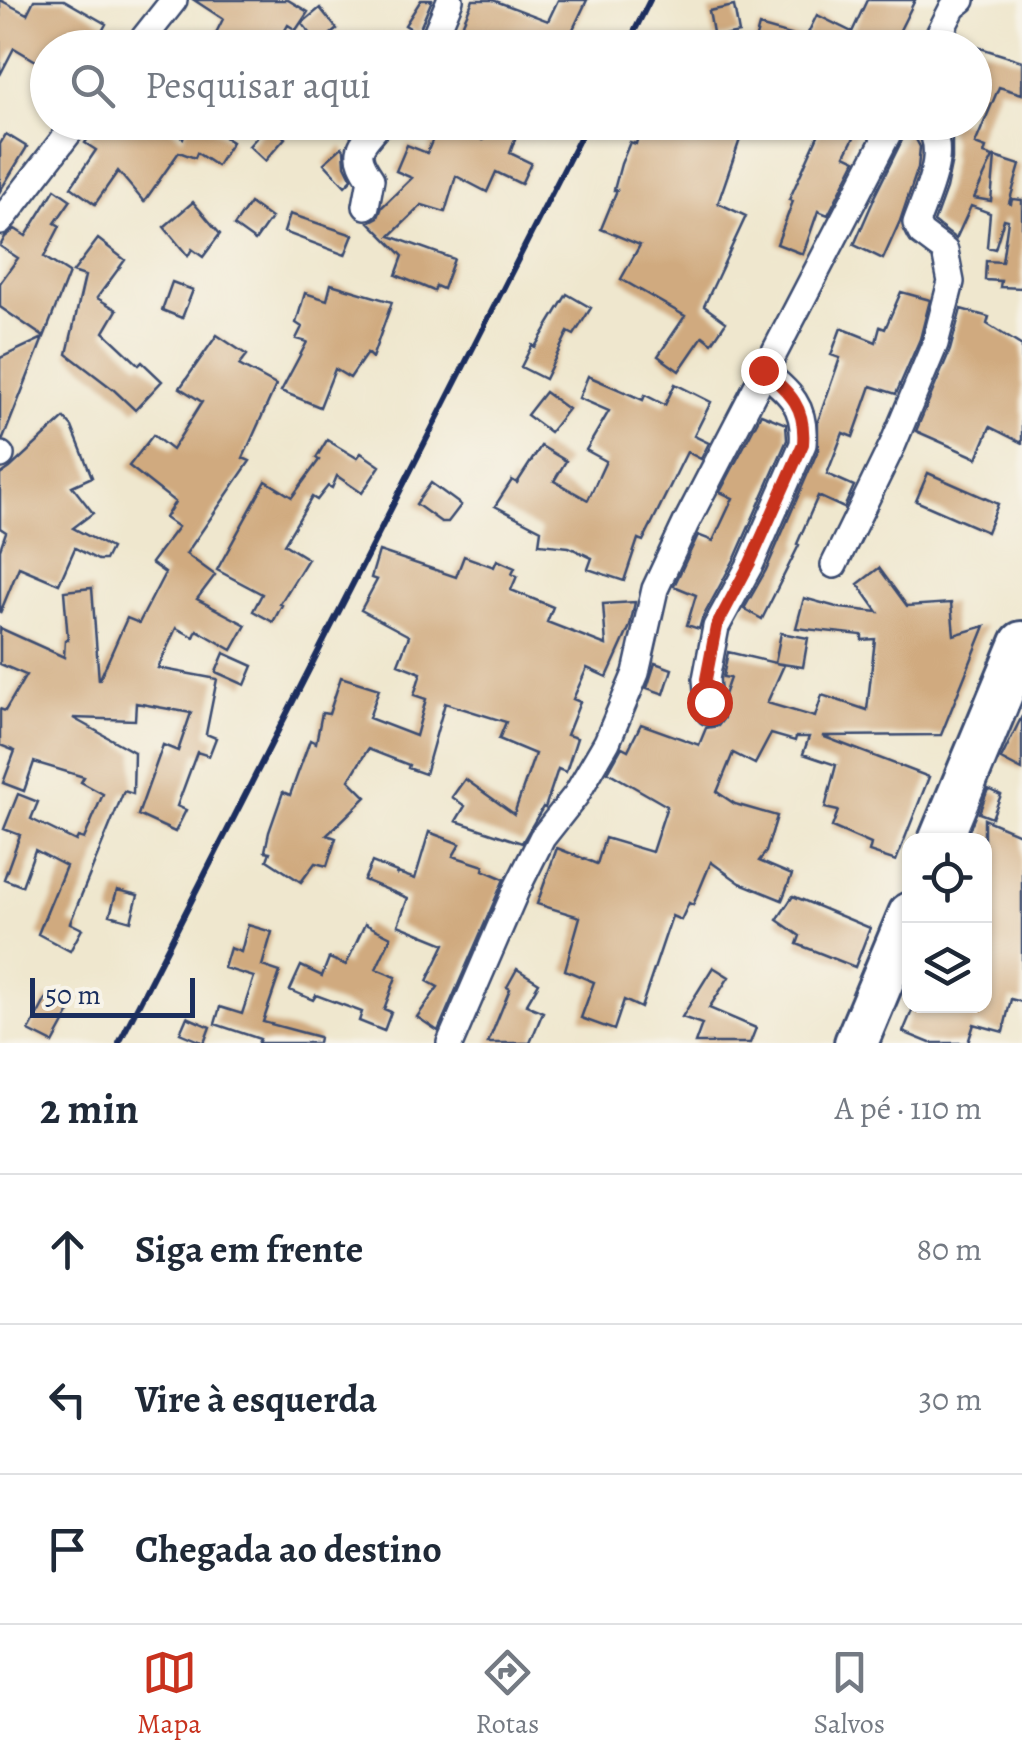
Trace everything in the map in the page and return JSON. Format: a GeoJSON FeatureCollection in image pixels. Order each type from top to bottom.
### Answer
{"type":"FeatureCollection","features":[{"type":"Feature","properties":{"kind":"highway"},"geometry":{"type":"LineString","coordinates":[[943,833],[1022,642]]}},
{"type":"Feature","properties":{"kind":"highway"},"geometry":{"type":"LineString","coordinates":[[856,1043],[906,923]]}},
{"type":"Feature","properties":{"kind":"street"},"geometry":{"type":"LineString","coordinates":[[150,30],[174,0]]}},
{"type":"Feature","properties":{"kind":"street"},"geometry":{"type":"LineString","coordinates":[[438,30],[450,0]]}},
{"type":"Feature","properties":{"kind":"street"},"geometry":{"type":"LineString","coordinates":[[941,30],[953,7],[962,0]]}},
{"type":"Feature","properties":{"kind":"street"},"geometry":{"type":"LineString","coordinates":[[1,220],[64,140]]}},
{"type":"Feature","properties":{"kind":"street"},"geometry":{"type":"LineString","coordinates":[[366,140],[359,148],[358,161],[371,179],[366,206]]}},
{"type":"Feature","properties":{"kind":"street"},"geometry":{"type":"LineString","coordinates":[[450,1043],[542,838],[576,795],[607,742],[636,673],[656,589],[686,523],[884,140]]}},
{"type":"Feature","properties":{"kind":"street"},"geometry":{"type":"LineString","coordinates":[[834,564],[935,344],[951,282],[944,252],[921,233],[916,223],[931,181],[937,154],[935,140]]}},
{"type":"Feature","properties":{"kind":"street"},"geometry":{"type":"LineString","coordinates":[[709,712],[706,679],[716,627],[750,563],[803,444],[804,426],[792,394],[763,370]]}},
{"type":"Feature","properties":{"kind":"building"},"geometry":{"type":"Polygon","coordinates":[[[0,0],[27,14],[34,0],[64,0],[106,24],[103,30],[30,30],[30,57],[14,48],[0,75],[0,0]]]}},
{"type":"Feature","properties":{"kind":"building"},"geometry":{"type":"Polygon","coordinates":[[[194,0],[288,0],[308,12],[296,30],[288,25],[285,30],[218,30],[223,19],[194,0]]]}},
{"type":"Feature","properties":{"kind":"building"},"geometry":{"type":"Polygon","coordinates":[[[421,0],[432,0],[419,30],[405,25],[421,0]]]}},
{"type":"Feature","properties":{"kind":"building"},"geometry":{"type":"Polygon","coordinates":[[[473,0],[493,0],[548,21],[558,0],[587,0],[573,30],[460,30],[473,0]]]}},
{"type":"Feature","properties":{"kind":"building"},"geometry":{"type":"Polygon","coordinates":[[[867,0],[915,0],[900,30],[853,30],[867,0]]]}},
{"type":"Feature","properties":{"kind":"building"},"geometry":{"type":"Polygon","coordinates":[[[734,6],[738,30],[713,30],[709,11],[734,6]]]}},
{"type":"Feature","properties":{"kind":"building"},"geometry":{"type":"Polygon","coordinates":[[[320,8],[337,29],[308,30],[302,23],[320,8]]]}},
{"type":"Feature","properties":{"kind":"building"},"geometry":{"type":"Polygon","coordinates":[[[817,15],[848,30],[810,30],[817,15]]]}},
{"type":"Feature","properties":{"kind":"building"},"geometry":{"type":"Polygon","coordinates":[[[992,52],[1022,61],[1022,94],[999,87],[992,104],[992,52]]]}},
{"type":"Feature","properties":{"kind":"building"},"geometry":{"type":"Polygon","coordinates":[[[6,134],[27,147],[0,191],[0,144],[6,134]]]}},
{"type":"Feature","properties":{"kind":"building"},"geometry":{"type":"Polygon","coordinates":[[[254,140],[283,140],[265,161],[249,146],[254,140]]]}},
{"type":"Feature","properties":{"kind":"building"},"geometry":{"type":"Polygon","coordinates":[[[432,140],[515,140],[510,153],[531,163],[521,184],[496,172],[487,192],[456,176],[445,212],[422,205],[390,236],[454,259],[443,289],[436,286],[434,291],[396,275],[403,256],[369,222],[412,178],[396,171],[407,145],[427,153],[432,140]]]}},
{"type":"Feature","properties":{"kind":"building"},"geometry":{"type":"Polygon","coordinates":[[[637,140],[740,140],[718,203],[746,216],[704,306],[726,322],[712,343],[703,336],[679,371],[658,356],[685,316],[621,279],[640,245],[601,229],[630,142],[636,144],[637,140]]]}},
{"type":"Feature","properties":{"kind":"building"},"geometry":{"type":"Polygon","coordinates":[[[816,140],[853,140],[845,155],[856,160],[828,215],[818,211],[803,254],[777,244],[793,201],[789,200],[816,140]]]}},
{"type":"Feature","properties":{"kind":"building"},"geometry":{"type":"Polygon","coordinates":[[[902,140],[916,140],[920,147],[918,168],[883,259],[854,245],[902,140]]]}},
{"type":"Feature","properties":{"kind":"building"},"geometry":{"type":"Polygon","coordinates":[[[952,140],[977,140],[975,144],[986,148],[984,154],[993,157],[974,198],[991,201],[995,157],[1020,165],[1009,203],[1012,199],[1022,200],[1022,288],[1000,287],[1001,281],[985,280],[986,261],[1002,262],[1008,220],[1004,219],[995,249],[987,247],[990,213],[971,206],[956,239],[934,222],[952,160],[952,140]]]}},
{"type":"Feature","properties":{"kind":"building"},"geometry":{"type":"Polygon","coordinates":[[[232,142],[217,166],[197,153],[195,158],[179,152],[144,202],[118,171],[95,204],[71,187],[96,150],[85,143],[232,142]]]}},
{"type":"Feature","properties":{"kind":"building"},"geometry":{"type":"Polygon","coordinates":[[[342,147],[352,179],[345,186],[324,163],[342,147]]]}},
{"type":"Feature","properties":{"kind":"building"},"geometry":{"type":"Polygon","coordinates":[[[55,189],[71,200],[55,223],[60,226],[44,257],[69,273],[44,337],[0,307],[0,283],[18,258],[0,246],[15,229],[26,236],[55,189]]]}},
{"type":"Feature","properties":{"kind":"building"},"geometry":{"type":"Polygon","coordinates":[[[193,202],[220,234],[203,257],[192,249],[188,256],[164,227],[193,202]]]}},
{"type":"Feature","properties":{"kind":"building"},"geometry":{"type":"Polygon","coordinates":[[[250,203],[271,218],[255,241],[234,226],[250,203]]]}},
{"type":"Feature","properties":{"kind":"building"},"geometry":{"type":"Polygon","coordinates":[[[290,214],[353,235],[345,255],[284,232],[290,214]]]}},
{"type":"Feature","properties":{"kind":"building"},"geometry":{"type":"Polygon","coordinates":[[[98,239],[125,260],[97,298],[117,310],[104,332],[162,381],[135,410],[67,354],[85,276],[73,272],[98,239]]]}},
{"type":"Feature","properties":{"kind":"building"},"geometry":{"type":"Polygon","coordinates":[[[172,282],[193,290],[182,318],[162,310],[172,282]]]}},
{"type":"Feature","properties":{"kind":"building"},"geometry":{"type":"Polygon","coordinates":[[[331,284],[392,302],[372,358],[367,353],[350,378],[335,369],[320,407],[281,391],[307,342],[296,339],[302,327],[296,323],[305,293],[327,300],[331,284]]]}},
{"type":"Feature","properties":{"kind":"building"},"geometry":{"type":"Polygon","coordinates":[[[901,292],[930,300],[920,339],[896,394],[871,386],[853,437],[843,433],[827,474],[854,486],[844,508],[818,496],[799,545],[762,619],[744,609],[766,570],[818,450],[818,421],[840,358],[831,355],[841,328],[876,342],[880,327],[885,329],[901,292]]]}},
{"type":"Feature","properties":{"kind":"building"},"geometry":{"type":"Polygon","coordinates":[[[567,294],[591,308],[574,335],[568,332],[545,379],[521,367],[567,294]]]}},
{"type":"Feature","properties":{"kind":"building"},"geometry":{"type":"Polygon","coordinates":[[[961,309],[989,317],[987,324],[1022,346],[1022,443],[990,427],[977,458],[916,431],[950,350],[961,309]]]}},
{"type":"Feature","properties":{"kind":"building"},"geometry":{"type":"Polygon","coordinates":[[[217,335],[247,355],[239,365],[276,385],[243,458],[250,461],[186,554],[215,575],[197,599],[246,625],[232,650],[197,630],[194,637],[176,628],[158,668],[217,679],[206,734],[216,738],[209,756],[197,752],[177,806],[186,810],[175,832],[138,815],[163,745],[178,751],[191,713],[136,703],[135,720],[73,718],[134,752],[133,794],[124,791],[70,923],[82,929],[70,951],[38,934],[66,866],[35,850],[22,886],[4,879],[20,835],[4,829],[18,794],[38,802],[31,819],[76,841],[78,837],[84,839],[103,794],[81,782],[84,777],[34,762],[24,791],[3,783],[15,751],[0,745],[0,709],[5,711],[26,675],[0,664],[0,628],[64,657],[68,640],[64,591],[92,588],[99,681],[127,618],[139,623],[165,573],[151,563],[178,527],[165,518],[175,502],[129,466],[153,435],[172,450],[202,402],[180,388],[217,335]]]}},
{"type":"Feature","properties":{"kind":"building"},"geometry":{"type":"Polygon","coordinates":[[[43,338],[3,439],[0,439],[0,358],[43,338]]]}},
{"type":"Feature","properties":{"kind":"building"},"geometry":{"type":"Polygon","coordinates":[[[588,376],[643,400],[645,395],[665,405],[675,384],[711,402],[694,436],[709,443],[701,459],[687,452],[643,541],[638,539],[624,581],[588,569],[592,558],[569,547],[539,544],[541,530],[495,506],[512,480],[517,483],[541,446],[566,461],[554,481],[588,500],[606,461],[586,450],[609,411],[579,398],[588,376]]]}},
{"type":"Feature","properties":{"kind":"building"},"geometry":{"type":"Polygon","coordinates":[[[545,392],[568,409],[550,432],[527,415],[545,392]]]}},
{"type":"Feature","properties":{"kind":"building"},"geometry":{"type":"Polygon","coordinates":[[[761,414],[786,424],[787,440],[699,629],[687,625],[696,595],[674,586],[698,535],[713,541],[733,498],[720,492],[761,414]]]}},
{"type":"Feature","properties":{"kind":"building"},"geometry":{"type":"Polygon","coordinates":[[[64,418],[72,427],[92,477],[72,486],[93,513],[73,528],[111,548],[105,560],[98,560],[75,548],[59,584],[19,567],[0,613],[0,549],[6,532],[0,528],[0,475],[64,418]]]}},
{"type":"Feature","properties":{"kind":"building"},"geometry":{"type":"Polygon","coordinates":[[[327,440],[357,458],[361,453],[380,466],[362,493],[337,476],[332,488],[328,486],[317,500],[312,497],[284,544],[308,559],[273,622],[253,611],[262,594],[217,570],[266,481],[292,497],[319,460],[316,458],[327,440]]]}},
{"type":"Feature","properties":{"kind":"building"},"geometry":{"type":"Polygon","coordinates":[[[928,473],[998,504],[987,532],[916,501],[928,473]]]}},
{"type":"Feature","properties":{"kind":"building"},"geometry":{"type":"Polygon","coordinates":[[[431,483],[461,505],[448,522],[441,522],[416,504],[431,483]]]}},
{"type":"Feature","properties":{"kind":"building"},"geometry":{"type":"Polygon","coordinates":[[[379,551],[456,577],[464,556],[494,567],[497,560],[515,568],[512,574],[517,576],[511,590],[553,607],[547,622],[606,645],[603,604],[635,602],[630,626],[607,677],[587,668],[573,699],[580,702],[567,735],[577,738],[566,772],[558,769],[545,808],[522,843],[456,821],[465,806],[452,797],[465,779],[514,814],[535,754],[499,739],[506,722],[445,703],[425,774],[368,749],[349,780],[366,797],[327,835],[336,838],[327,866],[315,863],[301,882],[267,860],[270,852],[265,851],[283,792],[290,795],[310,740],[316,743],[322,713],[329,714],[341,677],[379,689],[369,718],[416,736],[426,699],[414,695],[421,673],[398,664],[409,636],[361,610],[377,580],[371,578],[379,551]]]}},
{"type":"Feature","properties":{"kind":"building"},"geometry":{"type":"Polygon","coordinates":[[[879,568],[907,606],[951,603],[954,635],[985,626],[941,735],[822,736],[929,777],[907,833],[902,833],[896,861],[869,852],[871,844],[832,827],[838,811],[825,808],[836,765],[803,754],[809,737],[796,737],[795,741],[771,734],[755,764],[733,753],[717,792],[735,804],[777,816],[766,852],[759,861],[792,875],[782,900],[740,883],[711,862],[693,905],[689,903],[681,920],[672,916],[641,1008],[624,1000],[614,1030],[581,1018],[594,982],[565,970],[580,917],[537,904],[557,848],[597,864],[605,838],[652,852],[667,806],[608,772],[622,747],[628,750],[641,724],[699,745],[706,728],[718,726],[724,718],[724,695],[730,678],[723,677],[728,652],[784,665],[767,703],[815,717],[822,695],[867,710],[875,639],[796,628],[804,598],[840,608],[878,612],[858,584],[879,568]]]}},
{"type":"Feature","properties":{"kind":"building"},"geometry":{"type":"Polygon","coordinates":[[[781,633],[808,638],[803,667],[775,663],[781,633]]]}},
{"type":"Feature","properties":{"kind":"building"},"geometry":{"type":"Polygon","coordinates":[[[224,653],[253,666],[245,685],[216,672],[224,653]]]}},
{"type":"Feature","properties":{"kind":"building"},"geometry":{"type":"Polygon","coordinates":[[[655,663],[672,669],[664,694],[647,688],[655,663]]]}},
{"type":"Feature","properties":{"kind":"building"},"geometry":{"type":"Polygon","coordinates":[[[1022,716],[1022,770],[1001,759],[1022,716]]]}},
{"type":"Feature","properties":{"kind":"building"},"geometry":{"type":"Polygon","coordinates":[[[988,789],[1001,795],[992,818],[979,813],[988,789]]]}},
{"type":"Feature","properties":{"kind":"building"},"geometry":{"type":"Polygon","coordinates":[[[984,819],[1022,835],[1022,1002],[1011,999],[1003,1032],[974,1024],[968,1043],[930,1043],[903,1032],[911,1013],[992,1013],[992,833],[984,833],[984,819]]]}},
{"type":"Feature","properties":{"kind":"building"},"geometry":{"type":"Polygon","coordinates":[[[429,832],[460,844],[453,856],[484,866],[483,870],[504,879],[438,1031],[417,1017],[438,987],[427,981],[445,944],[398,925],[408,898],[364,880],[372,862],[397,872],[396,875],[415,879],[429,832]]]}},
{"type":"Feature","properties":{"kind":"building"},"geometry":{"type":"Polygon","coordinates":[[[117,890],[138,895],[131,921],[110,915],[117,890]]]}},
{"type":"Feature","properties":{"kind":"building"},"geometry":{"type":"Polygon","coordinates":[[[793,896],[870,928],[855,967],[797,944],[800,936],[777,920],[793,896]]]}},
{"type":"Feature","properties":{"kind":"building"},"geometry":{"type":"Polygon","coordinates":[[[365,924],[391,937],[376,969],[396,977],[384,1009],[391,1012],[384,1031],[359,1021],[362,1012],[290,990],[301,966],[322,976],[329,958],[346,965],[365,924]]]}},
{"type":"Feature","properties":{"kind":"building"},"geometry":{"type":"Polygon","coordinates":[[[248,925],[272,932],[262,966],[280,972],[263,1022],[319,1037],[318,1043],[258,1043],[260,1039],[215,1024],[220,1007],[242,1014],[254,977],[224,968],[230,948],[241,952],[248,925]]]}},
{"type":"Feature","properties":{"kind":"building"},"geometry":{"type":"Polygon","coordinates":[[[713,967],[729,977],[709,1008],[756,1028],[750,1043],[695,1043],[702,1024],[682,1017],[713,967]]]}},
{"type":"Feature","properties":{"kind":"building"},"geometry":{"type":"Polygon","coordinates":[[[517,969],[539,983],[526,1005],[543,1012],[530,1043],[488,1043],[510,989],[507,987],[517,969]]]}},
{"type":"Feature","properties":{"kind":"building"},"geometry":{"type":"Polygon","coordinates":[[[47,997],[71,1010],[53,1043],[29,1031],[47,997]]]}},
{"type":"Feature","properties":{"kind":"building"},"geometry":{"type":"Polygon","coordinates":[[[187,1017],[210,1027],[204,1043],[180,1033],[187,1017]]]}},
{"type":"Feature","properties":{"kind":"railway"},"geometry":{"type":"LineString","coordinates":[[635,30],[650,0]]}},
{"type":"Feature","properties":{"kind":"railway"},"geometry":{"type":"LineString","coordinates":[[119,1043],[579,140]]}},
{"type":"Feature","properties":{"kind":"route"},"geometry":{"type":"LineString","coordinates":[[709,702],[706,679],[716,627],[750,563],[803,444],[804,426],[792,394],[763,370]]}}]}
